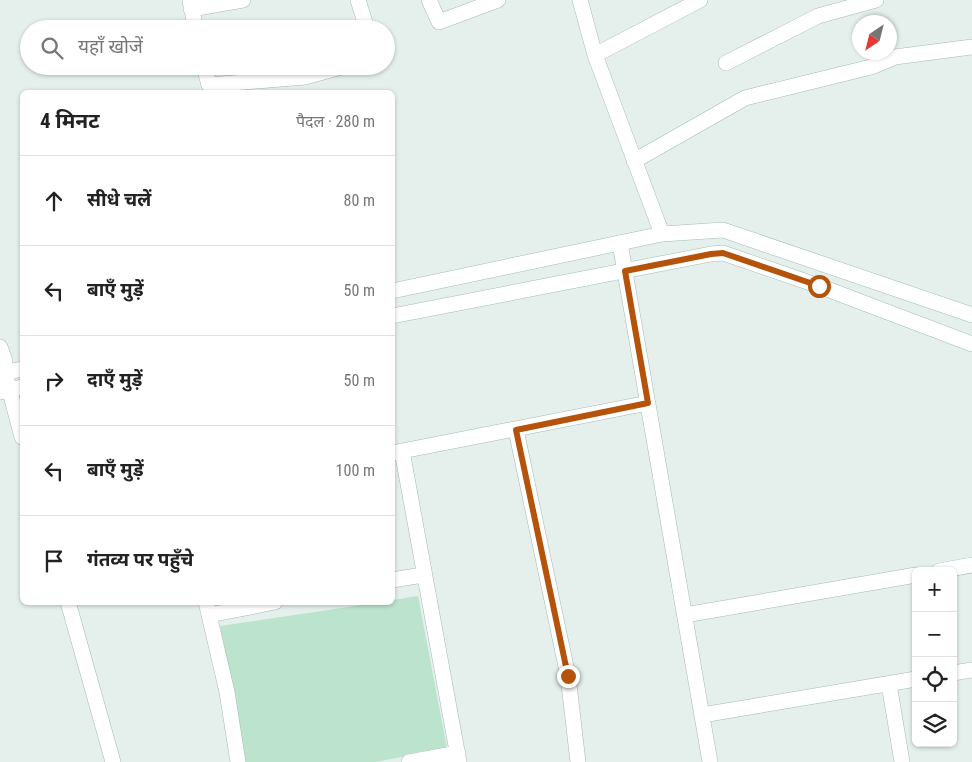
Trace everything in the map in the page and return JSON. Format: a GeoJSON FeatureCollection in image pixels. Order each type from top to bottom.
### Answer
{"type":"FeatureCollection","features":[{"type":"Feature","properties":{"kind":"street"},"geometry":{"type":"LineString","coordinates":[[194,20],[190,5],[243,0]]}},
{"type":"Feature","properties":{"kind":"street"},"geometry":{"type":"LineString","coordinates":[[358,0],[364,20]]}},
{"type":"Feature","properties":{"kind":"street"},"geometry":{"type":"LineString","coordinates":[[429,0],[439,22],[498,0]]}},
{"type":"Feature","properties":{"kind":"street"},"geometry":{"type":"LineString","coordinates":[[580,0],[596,55],[662,234]]}},
{"type":"Feature","properties":{"kind":"street"},"geometry":{"type":"LineString","coordinates":[[596,55],[700,0]]}},
{"type":"Feature","properties":{"kind":"street"},"geometry":{"type":"LineString","coordinates":[[726,63],[818,16],[876,0]]}},
{"type":"Feature","properties":{"kind":"street"},"geometry":{"type":"LineString","coordinates":[[634,161],[745,98],[872,66],[895,58],[972,47]]}},
{"type":"Feature","properties":{"kind":"street"},"geometry":{"type":"LineString","coordinates":[[206,75],[209,85],[312,75]]}},
{"type":"Feature","properties":{"kind":"street"},"geometry":{"type":"LineString","coordinates":[[723,230],[723,253]]}},
{"type":"Feature","properties":{"kind":"street"},"geometry":{"type":"LineString","coordinates":[[395,290],[662,234],[723,230],[972,315]]}},
{"type":"Feature","properties":{"kind":"street"},"geometry":{"type":"LineString","coordinates":[[620,243],[710,762]]}},
{"type":"Feature","properties":{"kind":"street"},"geometry":{"type":"LineString","coordinates":[[395,315],[723,253],[819,286],[972,344]]}},
{"type":"Feature","properties":{"kind":"street"},"geometry":{"type":"LineString","coordinates":[[878,308],[885,285]]}},
{"type":"Feature","properties":{"kind":"street"},"geometry":{"type":"LineString","coordinates":[[0,347],[5,361],[2,373],[11,390],[20,428]]}},
{"type":"Feature","properties":{"kind":"street"},"geometry":{"type":"LineString","coordinates":[[2,373],[20,369]]}},
{"type":"Feature","properties":{"kind":"street"},"geometry":{"type":"LineString","coordinates":[[409,762],[459,757],[397,452],[648,403]]}},
{"type":"Feature","properties":{"kind":"street"},"geometry":{"type":"LineString","coordinates":[[516,430],[568,676],[578,762]]}},
{"type":"Feature","properties":{"kind":"street"},"geometry":{"type":"LineString","coordinates":[[957,568],[972,565]]}},
{"type":"Feature","properties":{"kind":"street"},"geometry":{"type":"LineString","coordinates":[[395,580],[423,575]]}},
{"type":"Feature","properties":{"kind":"street"},"geometry":{"type":"LineString","coordinates":[[685,614],[912,576]]}},
{"type":"Feature","properties":{"kind":"street"},"geometry":{"type":"LineString","coordinates":[[69,605],[113,762]]}},
{"type":"Feature","properties":{"kind":"street"},"geometry":{"type":"LineString","coordinates":[[238,762],[227,692],[208,609],[246,605]]}},
{"type":"Feature","properties":{"kind":"street"},"geometry":{"type":"LineString","coordinates":[[957,672],[972,670]]}},
{"type":"Feature","properties":{"kind":"street"},"geometry":{"type":"LineString","coordinates":[[702,715],[912,680]]}},
{"type":"Feature","properties":{"kind":"street"},"geometry":{"type":"LineString","coordinates":[[889,684],[902,762]]}},
{"type":"Feature","properties":{"kind":"green space"},"geometry":{"type":"Polygon","coordinates":[[[418,596],[447,748],[376,762],[245,762],[220,626],[362,605],[395,605],[395,600],[418,596]]]}},
{"type":"Feature","properties":{"kind":"route"},"geometry":{"type":"LineString","coordinates":[[568,676],[516,430],[648,403],[625,271],[723,253],[819,286]]}}]}
